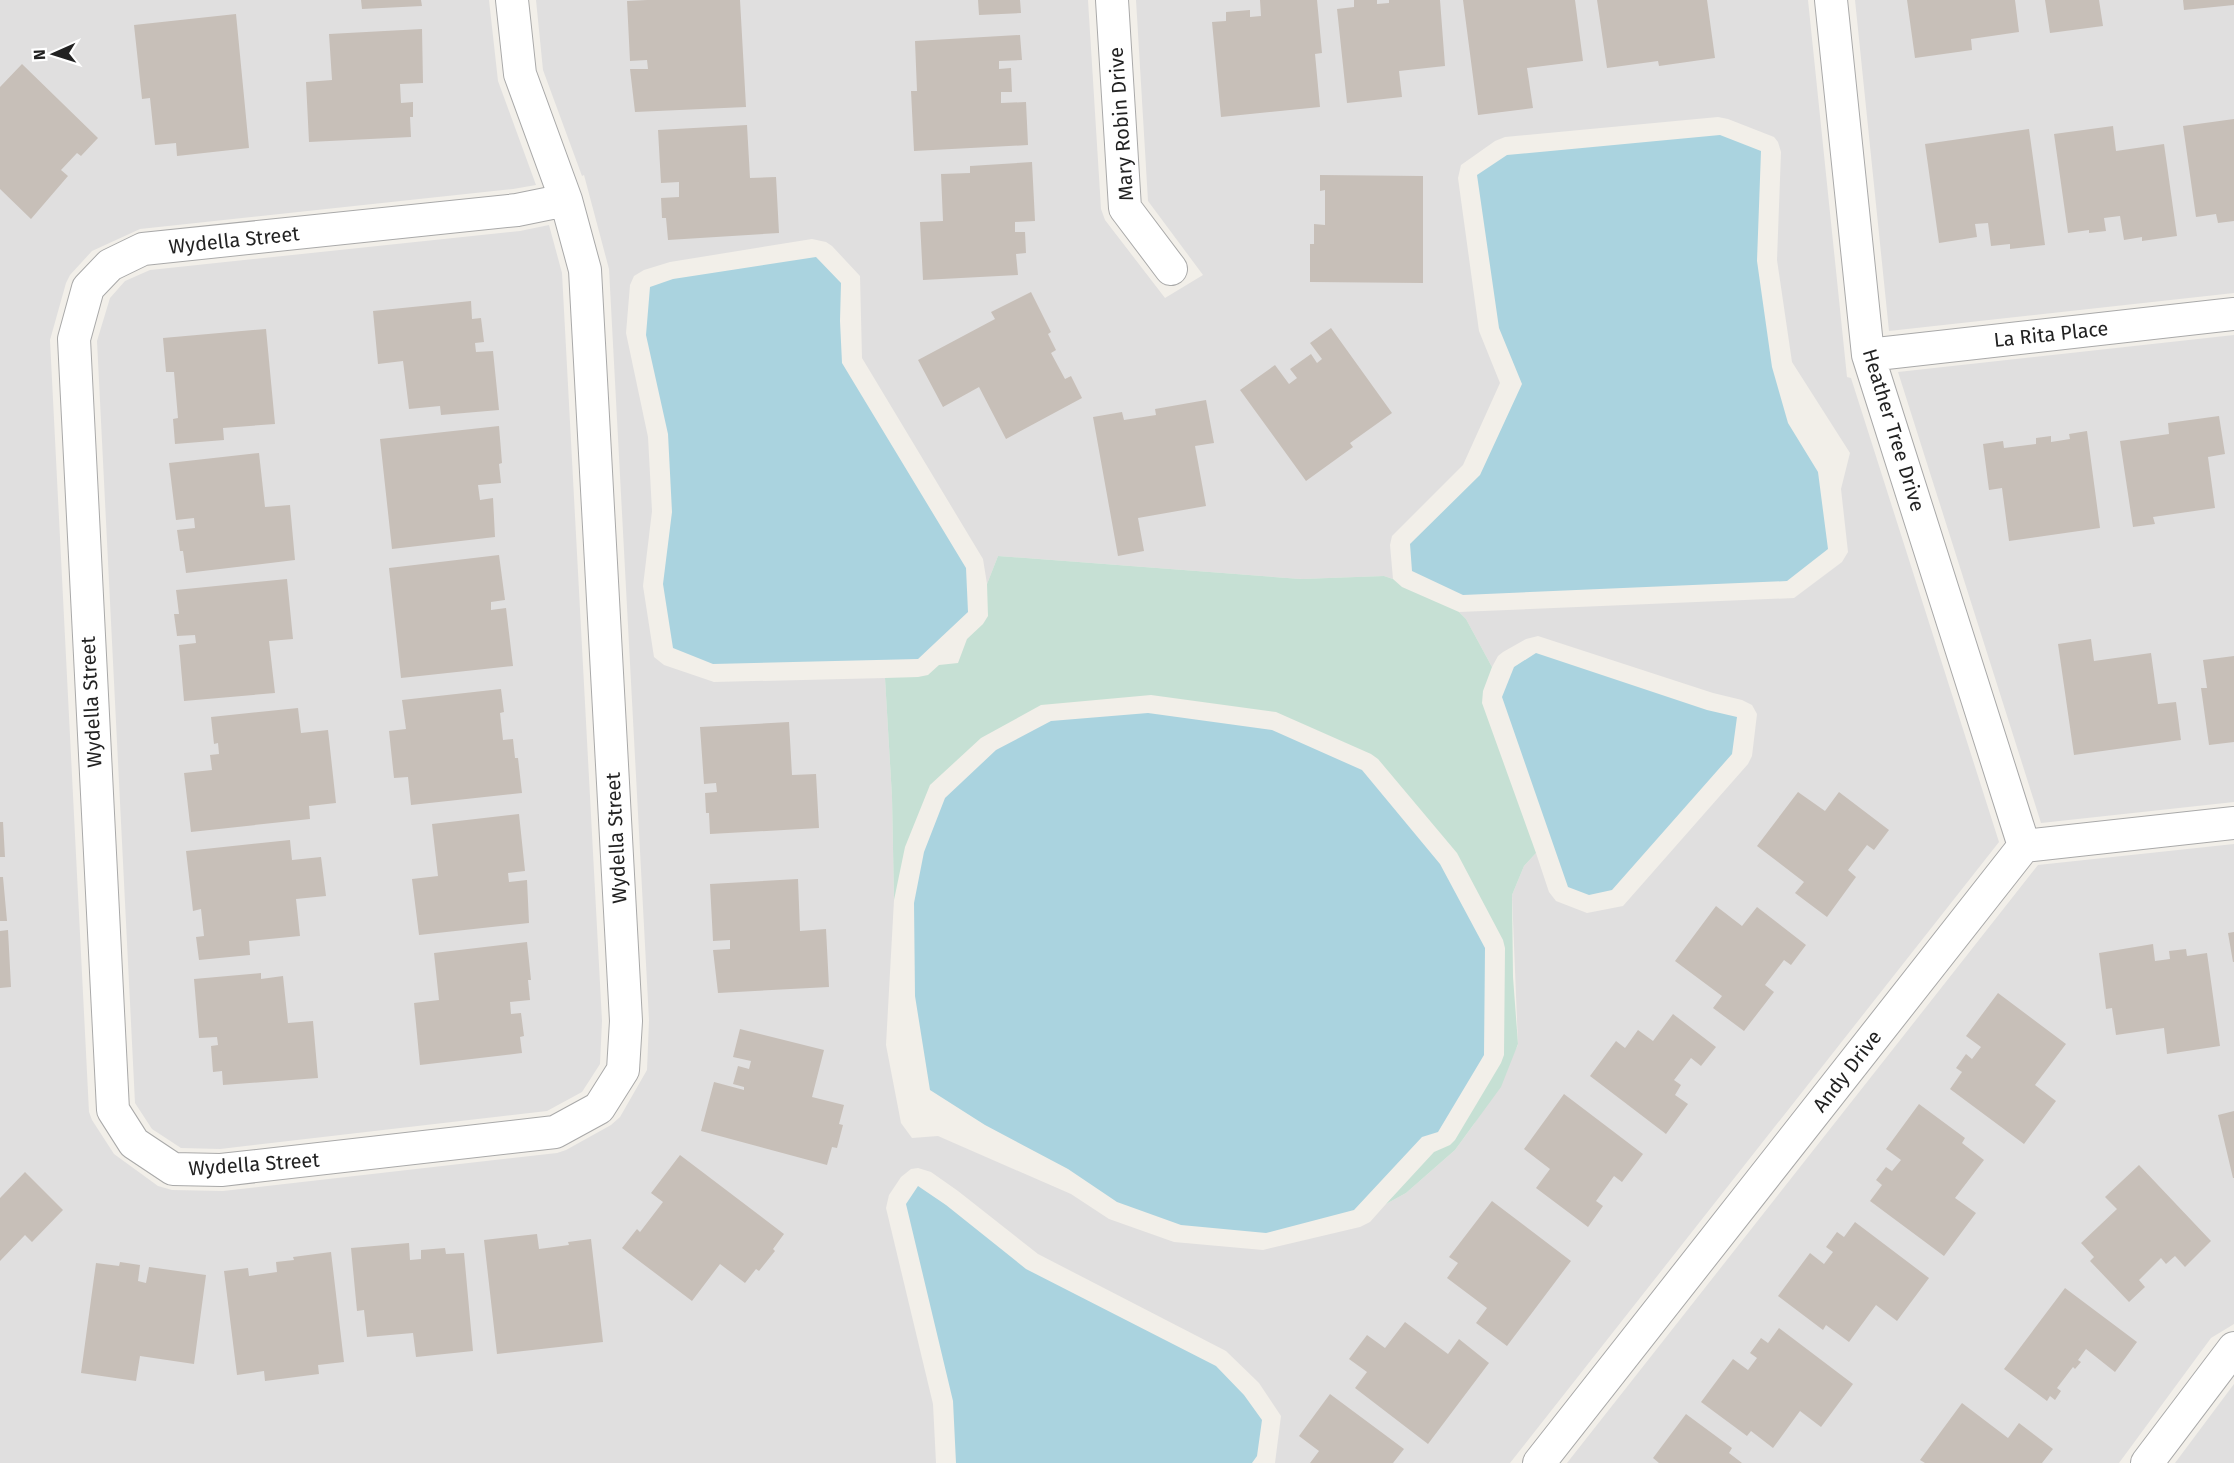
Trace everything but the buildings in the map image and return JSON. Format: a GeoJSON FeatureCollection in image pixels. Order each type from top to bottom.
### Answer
{"type":"FeatureCollection","features":[{"type":"Feature","properties":{"kind":"street","name":"Wydella Street"},"geometry":{"type":"LineString","coordinates":[[512,0],[520,74],[566,200],[585,270],[626,1021],[623,1070],[599,1107],[555,1132],[221,1170],[173,1169],[134,1143],[113,1110],[74,339],[88,288],[110,265],[143,249],[517,210],[566,200]]}},
{"type":"Feature","properties":{"kind":"street","name":"Mary Robin Drive"},"geometry":{"type":"LineString","coordinates":[[1112,0],[1125,208],[1171,270]]}},
{"type":"Feature","properties":{"kind":"street","name":"Heather Tree Drive"},"geometry":{"type":"LineString","coordinates":[[1831,0],[1868,355],[2024,846]]}},
{"type":"Feature","properties":{"kind":"street","name":"La Rita Place"},"geometry":{"type":"LineString","coordinates":[[1868,355],[2234,314]]}},
{"type":"Feature","properties":{"kind":"street"},"geometry":{"type":"LineString","coordinates":[[2024,846],[2234,823]]}},
{"type":"Feature","properties":{"kind":"street","name":"Andy Drive"},"geometry":{"type":"LineString","coordinates":[[1539,1463],[2024,846]]}},
{"type":"Feature","properties":{"kind":"street"},"geometry":{"type":"LineString","coordinates":[[2147,1463],[2234,1348]]}},
{"type":"Feature","properties":{"kind":"shaded area"},"geometry":{"type":"Polygon","coordinates":[[[0,0],[489,0],[498,81],[536,185],[140,229],[92,251],[70,275],[66,283],[50,340],[89,1112],[114,1154],[158,1186],[172,1190],[223,1191],[557,1153],[611,1125],[620,1117],[647,1070],[649,1020],[609,269],[584,175],[582,176],[543,70],[536,0],[1088,0],[1101,209],[1105,220],[1165,298],[1203,275],[1148,201],[1136,0],[1808,0],[1847,377],[1851,378],[1999,842],[1510,1463],[1275,1463],[1281,1416],[1259,1383],[1226,1351],[1038,1254],[958,1191],[931,1172],[918,1168],[911,1169],[901,1177],[889,1195],[886,1208],[933,1404],[936,1463],[0,1463],[0,0]],[[1718,117],[1505,137],[1495,141],[1461,165],[1458,178],[1479,331],[1500,383],[1463,465],[1392,536],[1390,545],[1393,579],[1384,576],[1301,579],[998,556],[987,584],[983,559],[862,358],[860,276],[832,246],[812,239],[670,262],[644,270],[634,276],[630,285],[626,333],[648,437],[652,511],[643,586],[654,657],[664,665],[714,682],[885,678],[892,797],[894,900],[886,1045],[901,1123],[912,1138],[938,1136],[1071,1194],[1109,1219],[1174,1242],[1263,1250],[1360,1227],[1370,1222],[1386,1204],[1406,1193],[1455,1150],[1474,1124],[1518,1045],[1512,895],[1524,866],[1536,853],[1549,892],[1556,901],[1587,913],[1623,906],[1748,764],[1752,756],[1757,714],[1752,705],[1742,700],[1713,693],[1538,636],[1526,639],[1503,652],[1492,667],[1466,619],[1459,612],[1794,598],[1842,562],[1848,552],[1841,489],[1850,453],[1792,362],[1777,260],[1781,152],[1774,137],[1718,117]]]}},
{"type":"Feature","properties":{"kind":"shaded area"},"geometry":{"type":"Polygon","coordinates":[[[1855,0],[2234,0],[2234,293],[1889,331],[1855,0]]]}},
{"type":"Feature","properties":{"kind":"shaded area"},"geometry":{"type":"Polygon","coordinates":[[[549,225],[562,273],[602,1021],[600,1064],[582,1092],[547,1111],[220,1149],[181,1148],[152,1129],[135,1103],[97,341],[110,298],[125,281],[150,270],[520,231],[549,225]]]}},
{"type":"Feature","properties":{"kind":"shaded area"},"geometry":{"type":"Polygon","coordinates":[[[2234,335],[2234,802],[2041,823],[1898,372],[2234,335]]]}},
{"type":"Feature","properties":{"kind":"shaded area"},"geometry":{"type":"Polygon","coordinates":[[[2234,844],[2234,1324],[2211,1338],[2119,1463],[1567,1463],[2038,865],[2234,844]]]}},
{"type":"Feature","properties":{"kind":"shaded area"},"geometry":{"type":"Polygon","coordinates":[[[2234,1384],[2234,1463],[2175,1463],[2234,1384]]]}},
{"type":"Feature","properties":{"kind":"green space"},"geometry":{"type":"Polygon","coordinates":[[[998,556],[1301,579],[1384,576],[1393,579],[1402,587],[1459,612],[1466,619],[1492,667],[1483,691],[1482,703],[1536,853],[1524,866],[1512,895],[1513,977],[1518,1044],[1501,1087],[1455,1150],[1406,1193],[1386,1204],[1434,1152],[1450,1145],[1455,1140],[1501,1063],[1504,1055],[1505,948],[1503,940],[1457,853],[1378,759],[1371,754],[1276,712],[1151,695],[1041,705],[981,738],[930,785],[905,847],[894,900],[892,797],[885,678],[928,675],[939,665],[958,663],[967,639],[988,616],[987,584],[998,556]]]}},
{"type":"Feature","properties":{"kind":"water"},"geometry":{"type":"Polygon","coordinates":[[[1720,135],[1761,151],[1757,261],[1772,367],[1788,423],[1818,472],[1828,549],[1787,581],[1463,595],[1412,571],[1410,544],[1480,475],[1522,384],[1499,328],[1477,175],[1507,155],[1720,135]]]}},
{"type":"Feature","properties":{"kind":"water"},"geometry":{"type":"Polygon","coordinates":[[[816,257],[841,283],[842,363],[966,568],[968,612],[918,659],[713,664],[673,648],[663,584],[672,512],[668,434],[646,335],[650,287],[673,279],[816,257]]]}},
{"type":"Feature","properties":{"kind":"water"},"geometry":{"type":"Polygon","coordinates":[[[1536,653],[1707,710],[1737,717],[1732,754],[1612,890],[1589,895],[1568,887],[1502,697],[1514,667],[1536,653]]]}},
{"type":"Feature","properties":{"kind":"water"},"geometry":{"type":"Polygon","coordinates":[[[1148,713],[1272,730],[1362,770],[1440,864],[1485,948],[1484,1055],[1438,1132],[1422,1137],[1354,1210],[1266,1233],[1181,1225],[1117,1202],[1068,1169],[985,1125],[930,1090],[915,996],[914,903],[924,852],[945,798],[996,750],[1051,721],[1148,713]]]}},
{"type":"Feature","properties":{"kind":"water"},"geometry":{"type":"Polygon","coordinates":[[[918,1186],[946,1205],[1026,1269],[1216,1366],[1244,1395],[1262,1420],[1257,1456],[1252,1463],[956,1463],[953,1401],[906,1204],[918,1186]]]}}]}
